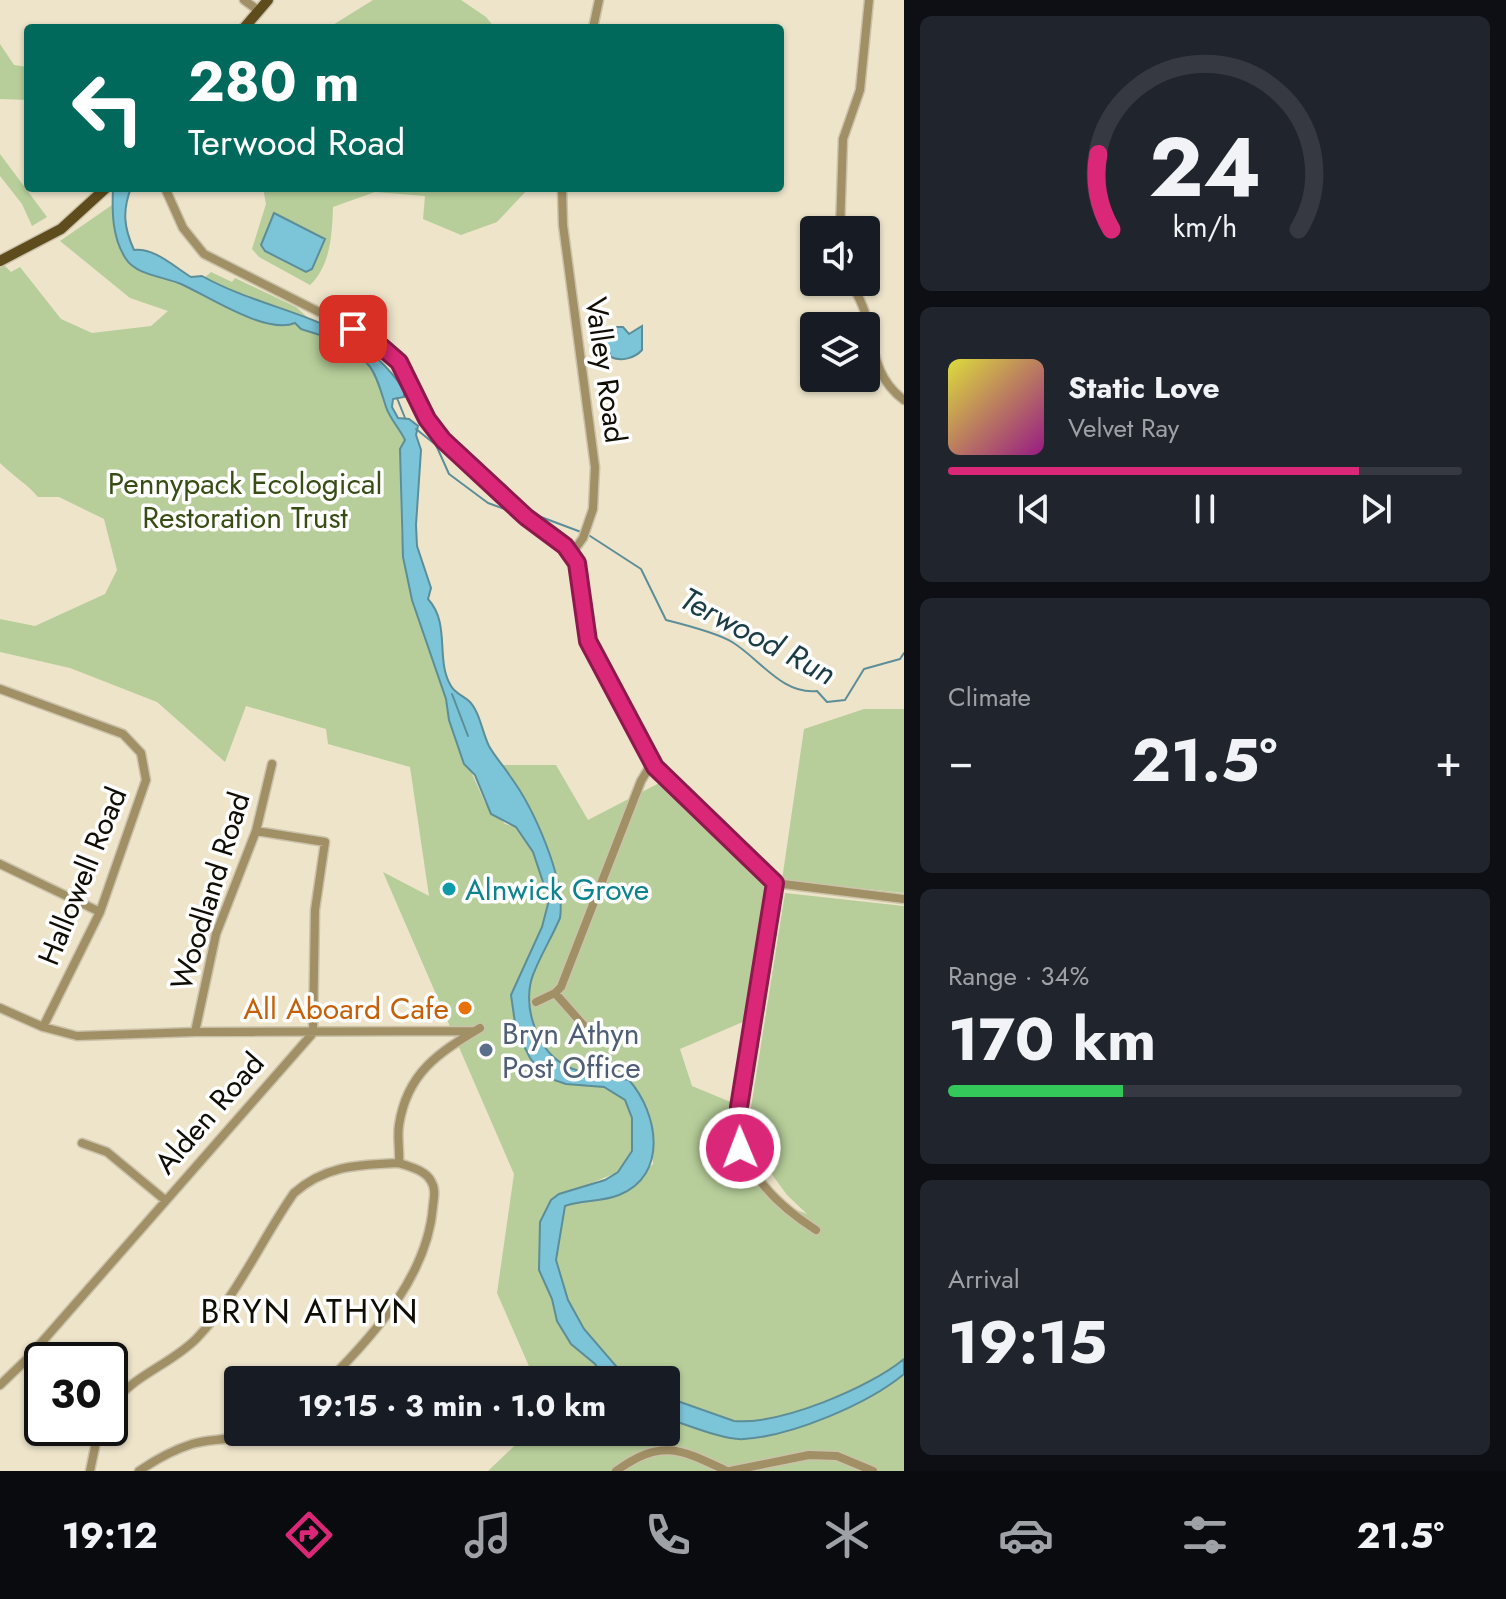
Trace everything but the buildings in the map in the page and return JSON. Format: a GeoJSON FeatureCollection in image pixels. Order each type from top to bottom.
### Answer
{"type":"FeatureCollection","features":[{"type":"Feature","properties":{"kind":"main road"},"geometry":{"type":"LineString","coordinates":[[248,24],[268,0]]}},
{"type":"Feature","properties":{"kind":"main road"},"geometry":{"type":"LineString","coordinates":[[0,261],[61,229],[102,192]]}},
{"type":"Feature","properties":{"kind":"street"},"geometry":{"type":"LineString","coordinates":[[244,0],[259,11]]}},
{"type":"Feature","properties":{"kind":"street"},"geometry":{"type":"LineString","coordinates":[[594,24],[599,0]]}},
{"type":"Feature","properties":{"kind":"street"},"geometry":{"type":"LineString","coordinates":[[840,216],[843,139],[860,90],[869,0]]}},
{"type":"Feature","properties":{"kind":"street"},"geometry":{"type":"LineString","coordinates":[[167,192],[183,228],[204,254],[353,329],[393,355],[404,368],[423,411],[437,433],[522,514],[572,553],[577,563],[588,641],[652,763],[775,883],[904,899]]}},
{"type":"Feature","properties":{"kind":"street","name":"Valley Road"},"geometry":{"type":"LineString","coordinates":[[562,192],[563,225],[595,467],[594,502],[583,538],[572,553]]}},
{"type":"Feature","properties":{"kind":"street"},"geometry":{"type":"LineString","coordinates":[[857,296],[866,315],[877,368],[893,392],[904,400]]}},
{"type":"Feature","properties":{"kind":"street","name":"Hallowell Road"},"geometry":{"type":"LineString","coordinates":[[0,689],[123,734],[141,753],[146,780],[100,912],[43,1027]]}},
{"type":"Feature","properties":{"kind":"street"},"geometry":{"type":"LineString","coordinates":[[536,1002],[561,987],[644,774],[652,763]]}},
{"type":"Feature","properties":{"kind":"street","name":"Woodland Road"},"geometry":{"type":"LineString","coordinates":[[195,1032],[216,934],[256,831],[272,764]]}},
{"type":"Feature","properties":{"kind":"street"},"geometry":{"type":"LineString","coordinates":[[256,831],[325,842],[315,910],[313,1033]]}},
{"type":"Feature","properties":{"kind":"street"},"geometry":{"type":"LineString","coordinates":[[0,864],[100,912]]}},
{"type":"Feature","properties":{"kind":"street"},"geometry":{"type":"LineString","coordinates":[[775,883],[739,1107],[738,1139],[743,1154],[773,1196],[788,1211],[816,1230]]}},
{"type":"Feature","properties":{"kind":"street"},"geometry":{"type":"LineString","coordinates":[[555,993],[585,1027]]}},
{"type":"Feature","properties":{"kind":"street"},"geometry":{"type":"LineString","coordinates":[[0,1008],[43,1027],[77,1036],[477,1029],[432,1059],[415,1079],[399,1125],[399,1163]]}},
{"type":"Feature","properties":{"kind":"street","name":"Alden Road"},"geometry":{"type":"LineString","coordinates":[[0,1385],[36,1350],[313,1033]]}},
{"type":"Feature","properties":{"kind":"street"},"geometry":{"type":"LineString","coordinates":[[82,1143],[107,1152],[165,1200]]}},
{"type":"Feature","properties":{"kind":"street"},"geometry":{"type":"LineString","coordinates":[[128,1389],[178,1355],[204,1331],[256,1256],[282,1209],[301,1186],[328,1171],[349,1165],[399,1163],[426,1175],[434,1188],[432,1216],[420,1256],[382,1321],[342,1366]]}},
{"type":"Feature","properties":{"kind":"street"},"geometry":{"type":"LineString","coordinates":[[139,1471],[194,1443],[224,1441]]}},
{"type":"Feature","properties":{"kind":"street"},"geometry":{"type":"LineString","coordinates":[[90,1471],[95,1446]]}},
{"type":"Feature","properties":{"kind":"street"},"geometry":{"type":"LineString","coordinates":[[616,1471],[645,1452],[669,1448],[728,1471],[809,1455],[837,1456],[873,1471]]}},
{"type":"Feature","properties":{"kind":"green space"},"geometry":{"type":"Polygon","coordinates":[[[373,0],[461,0],[492,24],[334,24],[373,0]]]}},
{"type":"Feature","properties":{"kind":"green space"},"geometry":{"type":"Polygon","coordinates":[[[0,44],[14,65],[24,66],[24,100],[0,99],[0,44]]]}},
{"type":"Feature","properties":{"kind":"green space"},"geometry":{"type":"Polygon","coordinates":[[[0,154],[24,186],[24,192],[28,192],[47,217],[32,226],[22,204],[0,176],[0,154]]]}},
{"type":"Feature","properties":{"kind":"green space"},"geometry":{"type":"Polygon","coordinates":[[[264,192],[375,192],[333,207],[326,259],[310,285],[259,257],[252,249],[266,204],[264,192]]]}},
{"type":"Feature","properties":{"kind":"green space"},"geometry":{"type":"Polygon","coordinates":[[[375,192],[525,192],[497,222],[461,235],[423,219],[425,196],[375,192]]]}},
{"type":"Feature","properties":{"kind":"green space","name":"Pennypack Ecological Restoration Trust"},"geometry":{"type":"Polygon","coordinates":[[[112,205],[120,245],[134,264],[192,289],[211,272],[232,282],[235,278],[296,307],[335,342],[369,365],[379,378],[386,408],[405,441],[400,449],[401,532],[411,593],[470,769],[485,803],[505,824],[516,827],[533,852],[549,900],[542,927],[511,995],[516,1030],[530,1058],[545,1077],[566,1084],[604,1087],[625,1100],[632,1118],[632,1151],[618,1172],[551,1200],[540,1222],[539,1270],[552,1299],[557,1321],[571,1344],[554,1271],[555,1235],[560,1218],[569,1201],[617,1196],[653,1164],[651,1128],[643,1102],[629,1080],[591,1075],[566,1066],[544,1046],[536,1033],[528,1005],[529,990],[562,907],[536,823],[502,765],[556,765],[588,820],[667,779],[775,883],[745,1021],[680,1049],[692,1086],[733,1103],[741,1152],[779,1203],[807,1214],[787,1195],[746,1139],[785,893],[904,906],[904,1471],[488,1471],[514,1446],[680,1446],[680,1366],[529,1366],[497,1293],[514,1174],[383,872],[429,896],[410,767],[328,744],[326,729],[246,706],[225,762],[157,702],[70,668],[0,652],[0,619],[35,626],[105,594],[117,570],[104,519],[59,497],[38,497],[0,463],[0,265],[2,263],[11,272],[20,267],[61,319],[92,333],[151,326],[168,311],[130,298],[60,241],[112,205]],[[884,1374],[768,1435],[816,1422],[891,1385],[884,1374]]]}},
{"type":"Feature","properties":{"kind":"green space"},"geometry":{"type":"Polygon","coordinates":[[[864,709],[904,709],[904,893],[782,880],[804,729],[864,709]]]}},
{"type":"Feature","properties":{"kind":"water"},"geometry":{"type":"Polygon","coordinates":[[[113,192],[130,192],[125,219],[134,250],[164,259],[191,277],[202,276],[337,331],[384,365],[404,390],[404,397],[393,399],[392,407],[398,418],[409,419],[418,426],[416,435],[421,450],[417,546],[431,588],[428,599],[439,619],[446,676],[457,693],[473,706],[489,746],[519,789],[538,824],[558,884],[560,918],[531,980],[529,997],[532,1019],[547,1050],[568,1067],[629,1080],[647,1109],[652,1126],[652,1159],[635,1186],[612,1197],[565,1206],[556,1260],[568,1300],[584,1329],[616,1366],[596,1366],[571,1344],[557,1321],[552,1299],[539,1270],[540,1222],[551,1200],[559,1194],[605,1180],[618,1172],[632,1151],[632,1118],[625,1100],[604,1087],[566,1084],[545,1077],[530,1058],[516,1030],[511,995],[542,927],[549,900],[533,852],[516,827],[491,814],[475,775],[464,764],[449,720],[446,699],[412,600],[403,557],[400,449],[405,440],[388,411],[372,370],[359,356],[338,344],[320,340],[320,335],[301,329],[295,323],[269,324],[253,319],[181,284],[137,269],[126,259],[115,234],[113,192]]]}},
{"type":"Feature","properties":{"kind":"water"},"geometry":{"type":"Polygon","coordinates":[[[274,213],[325,239],[312,269],[306,272],[265,251],[261,245],[274,213]]]}},
{"type":"Feature","properties":{"kind":"water"},"geometry":{"type":"Polygon","coordinates":[[[642,326],[642,350],[628,358],[611,357],[605,342],[616,327],[623,327],[629,334],[642,326]]]}},
{"type":"Feature","properties":{"kind":"water"},"geometry":{"type":"Polygon","coordinates":[[[904,1359],[904,1374],[871,1396],[828,1417],[784,1432],[736,1439],[680,1423],[680,1402],[734,1421],[753,1421],[823,1402],[889,1370],[904,1359]]]}},
{"type":"Feature","properties":{"kind":"waterway"},"geometry":{"type":"LineString","coordinates":[[397,398],[405,418]]}},
{"type":"Feature","properties":{"kind":"waterway","name":"Terwood Run"},"geometry":{"type":"LineString","coordinates":[[416,429],[436,445],[449,474],[488,503],[521,515]]}},
{"type":"Feature","properties":{"kind":"waterway","name":"Terwood Run"},"geometry":{"type":"LineString","coordinates":[[527,515],[533,514],[581,532]]}},
{"type":"Feature","properties":{"kind":"waterway","name":"Terwood Run"},"geometry":{"type":"LineString","coordinates":[[587,534],[641,569],[666,620],[726,639],[782,681],[804,691],[817,691],[827,702],[845,700],[864,669],[900,659],[904,653]]}},
{"type":"Feature","properties":{"kind":"waterway"},"geometry":{"type":"LineString","coordinates":[[452,694],[468,736]]}},
{"type":"Feature","properties":{"kind":"place","name":"Alnwick Grove"},"geometry":{"type":"Point","coordinates":[449,889]}},
{"type":"Feature","properties":{"kind":"place","name":"All Aboard Cafe"},"geometry":{"type":"Point","coordinates":[465,1008]}},
{"type":"Feature","properties":{"kind":"place","name":"Bryn Athyn Post Office"},"geometry":{"type":"Point","coordinates":[486,1050]}},
{"type":"Feature","properties":{"kind":"district","name":"BRYN ATHYN"},"geometry":{"type":"Point","coordinates":[310,1311]}},
{"type":"Feature","properties":{"kind":"route"},"geometry":{"type":"LineString","coordinates":[[353,329],[377,343],[399,362],[427,419],[443,440],[526,517],[572,553],[577,563],[588,641],[655,767],[760,872],[775,883],[739,1107],[737,1130],[740,1148]]}}]}
